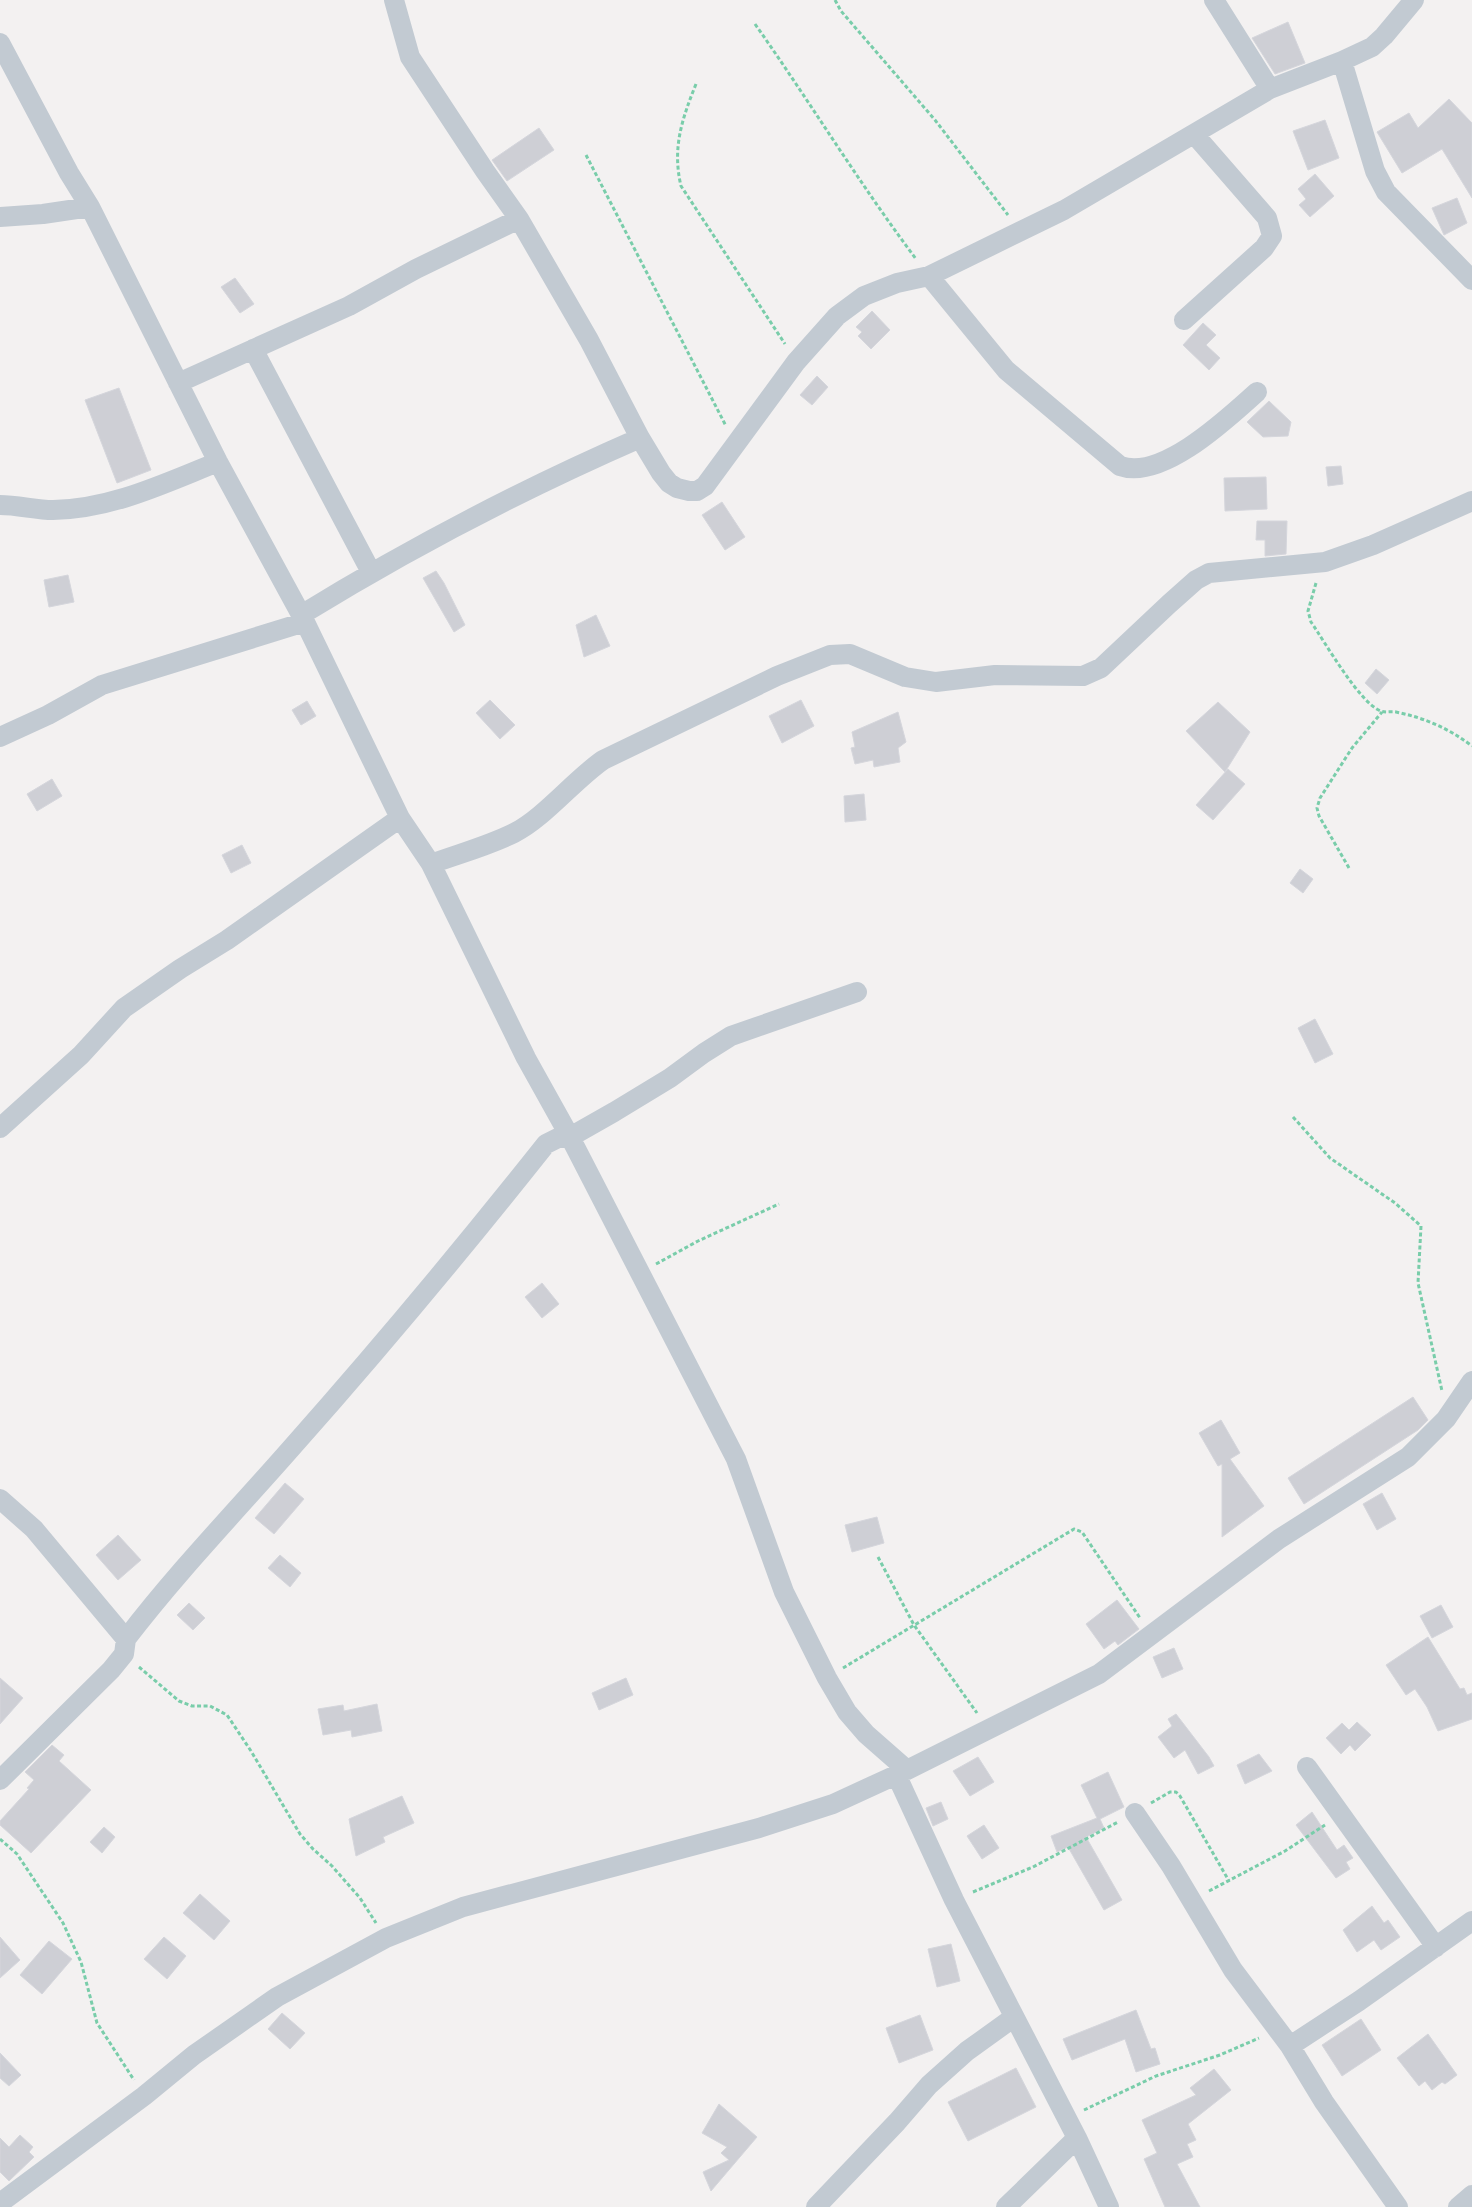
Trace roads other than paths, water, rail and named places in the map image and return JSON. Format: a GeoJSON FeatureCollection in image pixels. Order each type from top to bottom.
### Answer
{"type":"FeatureCollection","features":[{"type":"Feature","properties":{"kind":"street"},"geometry":{"type":"LineString","coordinates":[[394,0],[410,57],[484,171],[519,219],[589,340],[640,438],[661,473],[669,483],[689,491],[705,486],[796,362],[838,316],[864,296],[896,283],[929,276],[1064,210],[1120,179],[1270,89],[1342,61],[1372,47],[1414,0]]}},
{"type":"Feature","properties":{"kind":"street"},"geometry":{"type":"LineString","coordinates":[[1214,0],[1270,89]]}},
{"type":"Feature","properties":{"kind":"street"},"geometry":{"type":"LineString","coordinates":[[0,42],[69,173],[90,207],[218,462],[303,618],[400,818],[431,864],[526,1058],[570,1137],[736,1459],[784,1592],[827,1678],[848,1712],[901,1772],[954,1900],[1013,2018],[1077,2138],[1109,2207]]}},
{"type":"Feature","properties":{"kind":"street"},"geometry":{"type":"LineString","coordinates":[[1342,61],[1375,171],[1386,192],[1472,280]]}},
{"type":"Feature","properties":{"kind":"street"},"geometry":{"type":"LineString","coordinates":[[1184,320],[1264,248],[1272,236],[1267,218],[1194,134]]}},
{"type":"Feature","properties":{"kind":"street"},"geometry":{"type":"LineString","coordinates":[[0,217],[43,214],[90,207]]}},
{"type":"Feature","properties":{"kind":"street"},"geometry":{"type":"LineString","coordinates":[[178,383],[349,306],[416,269],[519,219]]}},
{"type":"Feature","properties":{"kind":"street"},"geometry":{"type":"LineString","coordinates":[[929,276],[1006,370],[1120,466],[1130,470],[1147,467],[1186,450],[1221,424],[1257,392]]}},
{"type":"Feature","properties":{"kind":"street"},"geometry":{"type":"LineString","coordinates":[[253,349],[371,572]]}},
{"type":"Feature","properties":{"kind":"street"},"geometry":{"type":"LineString","coordinates":[[0,736],[48,715],[102,685],[303,618],[371,572],[558,474],[640,438]]}},
{"type":"Feature","properties":{"kind":"street"},"geometry":{"type":"LineString","coordinates":[[0,506],[21,505],[52,510],[120,500],[218,462]]}},
{"type":"Feature","properties":{"kind":"street"},"geometry":{"type":"LineString","coordinates":[[431,864],[514,833],[531,822],[583,774],[603,760],[777,676],[830,655],[850,654],[905,676],[936,682],[995,675],[1083,676],[1101,668],[1196,580],[1209,573],[1325,562],[1382,541],[1472,501]]}},
{"type":"Feature","properties":{"kind":"street"},"geometry":{"type":"LineString","coordinates":[[0,1128],[81,1055],[124,1008],[180,969],[227,940],[400,818]]}},
{"type":"Feature","properties":{"kind":"street"},"geometry":{"type":"LineString","coordinates":[[0,1780],[92,1690],[125,1647],[157,1598],[295,1444],[459,1253],[546,1144],[558,1138],[570,1137],[670,1078],[731,1036],[857,992]]}},
{"type":"Feature","properties":{"kind":"street"},"geometry":{"type":"LineString","coordinates":[[3,2204],[144,2096],[194,2055],[277,1997],[386,1938],[463,1907],[759,1828],[834,1804],[989,1730],[1099,1674],[1279,1538],[1408,1457],[1446,1419],[1472,1381]]}},
{"type":"Feature","properties":{"kind":"street"},"geometry":{"type":"LineString","coordinates":[[0,1499],[34,1529],[125,1647]]}},
{"type":"Feature","properties":{"kind":"street"},"geometry":{"type":"LineString","coordinates":[[1307,1767],[1436,1947]]}},
{"type":"Feature","properties":{"kind":"street"},"geometry":{"type":"LineString","coordinates":[[1135,1813],[1171,1866],[1233,1970],[1290,2046],[1324,2102],[1398,2207]]}},
{"type":"Feature","properties":{"kind":"street"},"geometry":{"type":"LineString","coordinates":[[1290,2046],[1472,1921]]}},
{"type":"Feature","properties":{"kind":"street"},"geometry":{"type":"LineString","coordinates":[[816,2207],[898,2122],[929,2085],[967,2051],[1013,2018]]}},
{"type":"Feature","properties":{"kind":"street"},"geometry":{"type":"LineString","coordinates":[[1006,2207],[1077,2138]]}},
{"type":"Feature","properties":{"kind":"street"},"geometry":{"type":"LineString","coordinates":[[1458,2207],[1472,2195]]}}]}
